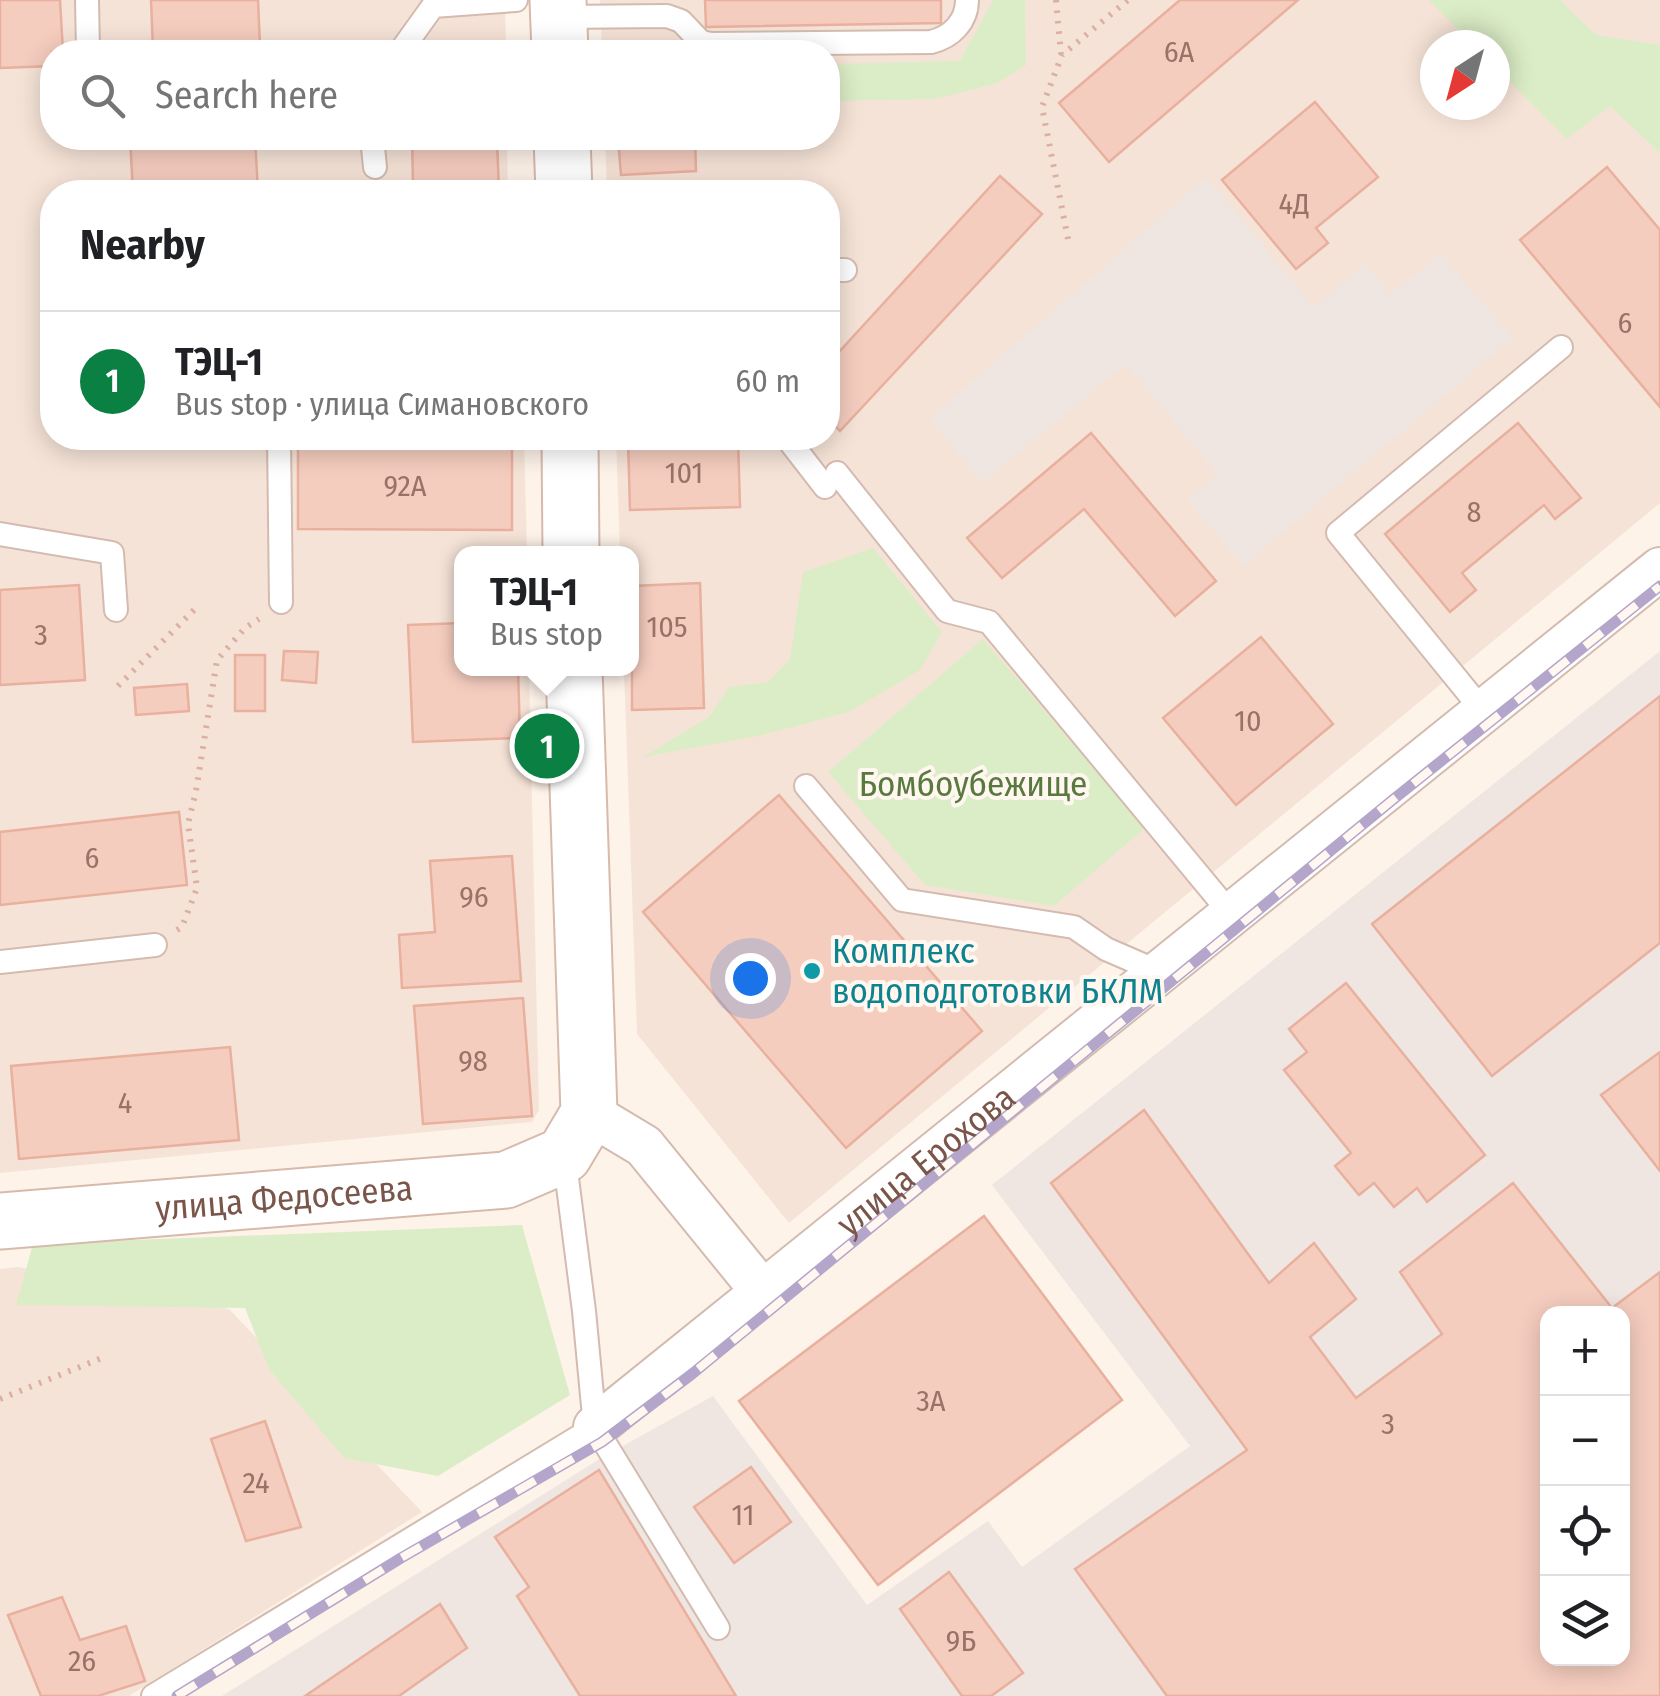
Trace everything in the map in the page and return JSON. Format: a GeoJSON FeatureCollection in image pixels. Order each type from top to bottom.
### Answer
{"type":"FeatureCollection","features":[{"type":"Feature","properties":{"kind":"street"},"geometry":{"type":"LineString","coordinates":[[562,150],[564,180]]}},
{"type":"Feature","properties":{"kind":"street"},"geometry":{"type":"LineString","coordinates":[[570,450],[571,546]]}},
{"type":"Feature","properties":{"kind":"street","name":"улица Ерохова"},"geometry":{"type":"LineString","coordinates":[[594,1427],[1660,568]]}},
{"type":"Feature","properties":{"kind":"street"},"geometry":{"type":"LineString","coordinates":[[574,676],[577,1134],[644,1146],[762,1291]]}},
{"type":"Feature","properties":{"kind":"street","name":"улица Федосеева"},"geometry":{"type":"LineString","coordinates":[[0,1221],[506,1180],[577,1134]]}},
{"type":"Feature","properties":{"kind":"lane"},"geometry":{"type":"LineString","coordinates":[[87,0],[88,40]]}},
{"type":"Feature","properties":{"kind":"lane"},"geometry":{"type":"LineString","coordinates":[[840,43],[939,40],[960,24],[967,0]]}},
{"type":"Feature","properties":{"kind":"lane"},"geometry":{"type":"LineString","coordinates":[[409,40],[433,6],[548,17],[667,16],[681,21],[699,40]]}},
{"type":"Feature","properties":{"kind":"lane"},"geometry":{"type":"LineString","coordinates":[[373,150],[374,167]]}},
{"type":"Feature","properties":{"kind":"lane"},"geometry":{"type":"LineString","coordinates":[[1483,711],[1338,534],[1561,346]]}},
{"type":"Feature","properties":{"kind":"lane"},"geometry":{"type":"LineString","coordinates":[[276,606],[279,450]]}},
{"type":"Feature","properties":{"kind":"lane"},"geometry":{"type":"LineString","coordinates":[[800,450],[948,610],[989,622],[1231,914]]}},
{"type":"Feature","properties":{"kind":"lane"},"geometry":{"type":"LineString","coordinates":[[0,534],[112,553],[116,610]]}},
{"type":"Feature","properties":{"kind":"lane"},"geometry":{"type":"LineString","coordinates":[[806,786],[902,900],[1074,926],[1106,949],[1159,972]]}},
{"type":"Feature","properties":{"kind":"lane"},"geometry":{"type":"LineString","coordinates":[[0,962],[155,945]]}},
{"type":"Feature","properties":{"kind":"lane"},"geometry":{"type":"LineString","coordinates":[[577,1134],[584,1310],[594,1427],[718,1628]]}},
{"type":"Feature","properties":{"kind":"lane","name":"улица Ерохова"},"geometry":{"type":"LineString","coordinates":[[154,1696],[594,1427]]}},
{"type":"Feature","properties":{"kind":"path"},"geometry":{"type":"LineString","coordinates":[[1056,0],[1062,55],[1042,107],[1068,239]]}},
{"type":"Feature","properties":{"kind":"path"},"geometry":{"type":"LineString","coordinates":[[1062,55],[1128,0]]}},
{"type":"Feature","properties":{"kind":"path"},"geometry":{"type":"LineString","coordinates":[[118,686],[198,606]]}},
{"type":"Feature","properties":{"kind":"path"},"geometry":{"type":"LineString","coordinates":[[155,945],[182,927],[198,888],[188,824],[218,660],[245,628],[276,606]]}},
{"type":"Feature","properties":{"kind":"path"},"geometry":{"type":"LineString","coordinates":[[0,1399],[102,1358]]}},
{"type":"Feature","properties":{"kind":"shaded area"},"geometry":{"type":"Polygon","coordinates":[[[0,0],[505,0],[506,40],[40,40],[40,150],[507,150],[508,180],[40,180],[40,450],[524,450],[527,546],[454,546],[454,676],[529,676],[539,1110],[532,1122],[0,1173],[0,0]]]}},
{"type":"Feature","properties":{"kind":"shaded area"},"geometry":{"type":"Polygon","coordinates":[[[600,0],[1660,0],[1660,503],[789,1223],[637,1034],[624,676],[639,676],[639,546],[620,546],[616,450],[840,450],[840,180],[607,180],[605,150],[840,150],[840,40],[602,40],[600,0]]]}},
{"type":"Feature","properties":{"kind":"shaded area"},"geometry":{"type":"Polygon","coordinates":[[[1207,177],[1314,308],[1364,264],[1390,294],[1441,254],[1513,338],[1243,566],[1188,500],[1218,475],[1126,364],[982,483],[929,419],[1207,177]]]}},
{"type":"Feature","properties":{"kind":"shaded area"},"geometry":{"type":"Polygon","coordinates":[[[1660,651],[1660,1696],[222,1696],[601,1458],[713,1396],[867,1605],[988,1521],[1022,1567],[1190,1446],[992,1185],[1660,651]]]}},
{"type":"Feature","properties":{"kind":"shaded area"},"geometry":{"type":"Polygon","coordinates":[[[18,1267],[229,1309],[422,1512],[129,1696],[0,1696],[0,1269],[18,1267]]]}},
{"type":"Feature","properties":{"kind":"green space"},"geometry":{"type":"Polygon","coordinates":[[[993,0],[1025,0],[1026,65],[997,83],[936,99],[840,101],[840,64],[960,61],[993,0]]]}},
{"type":"Feature","properties":{"kind":"green space"},"geometry":{"type":"Polygon","coordinates":[[[1429,0],[1560,0],[1596,35],[1660,45],[1660,153],[1610,106],[1567,139],[1510,82],[1510,30],[1458,30],[1429,0]]]}},
{"type":"Feature","properties":{"kind":"green space"},"geometry":{"type":"Polygon","coordinates":[[[873,548],[942,632],[920,670],[849,712],[758,736],[643,757],[709,717],[729,687],[768,682],[790,659],[803,572],[873,548]]]}},
{"type":"Feature","properties":{"kind":"green space","name":"Бомбоубежище"},"geometry":{"type":"Polygon","coordinates":[[[983,639],[1145,828],[1054,906],[925,885],[828,772],[983,639]]]}},
{"type":"Feature","properties":{"kind":"green space"},"geometry":{"type":"Polygon","coordinates":[[[522,1225],[570,1395],[438,1476],[344,1458],[269,1369],[245,1308],[16,1305],[33,1244],[522,1225]]]}},
{"type":"Feature","properties":{"kind":"building"},"geometry":{"type":"Polygon","coordinates":[[[0,0],[60,0],[62,40],[40,40],[40,66],[0,68],[0,0]]]}},
{"type":"Feature","properties":{"kind":"building"},"geometry":{"type":"Polygon","coordinates":[[[151,0],[258,0],[260,40],[153,40],[151,0]]]}},
{"type":"Feature","properties":{"kind":"building"},"geometry":{"type":"Polygon","coordinates":[[[705,0],[941,0],[941,23],[706,27],[705,0]]]}},
{"type":"Feature","properties":{"kind":"building"},"geometry":{"type":"Polygon","coordinates":[[[1180,0],[1298,0],[1109,162],[1059,103],[1180,0]]]}},
{"type":"Feature","properties":{"kind":"building"},"geometry":{"type":"Polygon","coordinates":[[[1315,102],[1378,177],[1316,228],[1328,243],[1296,269],[1222,180],[1315,102]]]}},
{"type":"Feature","properties":{"kind":"building"},"geometry":{"type":"Polygon","coordinates":[[[131,150],[256,150],[257,180],[132,180],[131,150]]]}},
{"type":"Feature","properties":{"kind":"building"},"geometry":{"type":"Polygon","coordinates":[[[412,150],[497,150],[499,180],[413,180],[412,150]]]}},
{"type":"Feature","properties":{"kind":"building"},"geometry":{"type":"Polygon","coordinates":[[[619,150],[695,150],[696,171],[621,175],[619,150]]]}},
{"type":"Feature","properties":{"kind":"building"},"geometry":{"type":"Polygon","coordinates":[[[1607,167],[1660,230],[1660,407],[1520,240],[1607,167]]]}},
{"type":"Feature","properties":{"kind":"building"},"geometry":{"type":"Polygon","coordinates":[[[1000,176],[1042,214],[840,431],[840,351],[1000,176]]]}},
{"type":"Feature","properties":{"kind":"building"},"geometry":{"type":"Polygon","coordinates":[[[1518,423],[1581,498],[1555,519],[1544,505],[1462,573],[1476,590],[1450,612],[1385,534],[1518,423]]]}},
{"type":"Feature","properties":{"kind":"building"},"geometry":{"type":"Polygon","coordinates":[[[1091,433],[1216,581],[1175,616],[1084,509],[1002,578],[967,538],[1091,433]]]}},
{"type":"Feature","properties":{"kind":"building"},"geometry":{"type":"Polygon","coordinates":[[[298,450],[512,450],[512,530],[298,529],[298,450]]]}},
{"type":"Feature","properties":{"kind":"building"},"geometry":{"type":"Polygon","coordinates":[[[628,450],[738,450],[740,507],[630,510],[628,450]]]}},
{"type":"Feature","properties":{"kind":"building"},"geometry":{"type":"Polygon","coordinates":[[[700,583],[704,708],[632,710],[632,676],[639,676],[639,586],[700,583]]]}},
{"type":"Feature","properties":{"kind":"building"},"geometry":{"type":"Polygon","coordinates":[[[79,585],[85,680],[0,685],[0,590],[79,585]]]}},
{"type":"Feature","properties":{"kind":"building"},"geometry":{"type":"Polygon","coordinates":[[[454,623],[454,676],[518,676],[520,738],[413,742],[408,625],[454,623]]]}},
{"type":"Feature","properties":{"kind":"building"},"geometry":{"type":"Polygon","coordinates":[[[1261,637],[1333,724],[1236,805],[1163,718],[1261,637]]]}},
{"type":"Feature","properties":{"kind":"building"},"geometry":{"type":"Polygon","coordinates":[[[284,651],[318,652],[316,683],[282,680],[284,651]]]}},
{"type":"Feature","properties":{"kind":"building"},"geometry":{"type":"Polygon","coordinates":[[[235,655],[265,655],[265,711],[235,711],[235,655]]]}},
{"type":"Feature","properties":{"kind":"building"},"geometry":{"type":"Polygon","coordinates":[[[187,684],[189,711],[136,715],[134,688],[187,684]]]}},
{"type":"Feature","properties":{"kind":"building"},"geometry":{"type":"Polygon","coordinates":[[[1660,696],[1660,943],[1492,1076],[1372,924],[1660,696]]]}},
{"type":"Feature","properties":{"kind":"building","name":"Комплекс водоподготовки БКЛМ"},"geometry":{"type":"Polygon","coordinates":[[[779,795],[982,1031],[846,1148],[643,912],[779,795]]]}},
{"type":"Feature","properties":{"kind":"building"},"geometry":{"type":"Polygon","coordinates":[[[179,812],[187,885],[0,905],[0,832],[179,812]]]}},
{"type":"Feature","properties":{"kind":"building"},"geometry":{"type":"Polygon","coordinates":[[[512,856],[521,981],[402,988],[399,935],[435,932],[430,861],[512,856]]]}},
{"type":"Feature","properties":{"kind":"building"},"geometry":{"type":"Polygon","coordinates":[[[1346,983],[1485,1155],[1427,1202],[1417,1188],[1394,1207],[1374,1183],[1359,1195],[1335,1166],[1351,1153],[1284,1070],[1307,1052],[1289,1029],[1346,983]]]}},
{"type":"Feature","properties":{"kind":"building"},"geometry":{"type":"Polygon","coordinates":[[[523,998],[532,1116],[423,1124],[414,1006],[523,998]]]}},
{"type":"Feature","properties":{"kind":"building"},"geometry":{"type":"Polygon","coordinates":[[[230,1047],[239,1140],[19,1159],[11,1066],[230,1047]]]}},
{"type":"Feature","properties":{"kind":"building"},"geometry":{"type":"Polygon","coordinates":[[[1660,1052],[1660,1171],[1601,1095],[1660,1052]]]}},
{"type":"Feature","properties":{"kind":"building"},"geometry":{"type":"Polygon","coordinates":[[[1144,1110],[1269,1283],[1314,1243],[1356,1299],[1310,1337],[1356,1398],[1442,1334],[1400,1272],[1513,1183],[1610,1306],[1540,1306],[1540,1666],[1630,1666],[1630,1306],[1615,1306],[1660,1272],[1660,1696],[1167,1696],[1075,1569],[1247,1450],[1051,1183],[1144,1110]]]}},
{"type":"Feature","properties":{"kind":"building"},"geometry":{"type":"Polygon","coordinates":[[[984,1216],[1122,1400],[878,1585],[739,1401],[984,1216]]]}},
{"type":"Feature","properties":{"kind":"building"},"geometry":{"type":"Polygon","coordinates":[[[265,1421],[301,1527],[246,1541],[211,1439],[265,1421]]]}},
{"type":"Feature","properties":{"kind":"building"},"geometry":{"type":"Polygon","coordinates":[[[751,1467],[791,1522],[734,1563],[694,1507],[751,1467]]]}},
{"type":"Feature","properties":{"kind":"building"},"geometry":{"type":"Polygon","coordinates":[[[599,1470],[736,1696],[580,1696],[517,1596],[529,1587],[495,1537],[599,1470]]]}},
{"type":"Feature","properties":{"kind":"building"},"geometry":{"type":"Polygon","coordinates":[[[949,1572],[1023,1673],[991,1696],[962,1696],[900,1609],[949,1572]]]}},
{"type":"Feature","properties":{"kind":"building"},"geometry":{"type":"Polygon","coordinates":[[[62,1597],[80,1640],[126,1626],[145,1681],[98,1696],[41,1696],[8,1615],[62,1597]]]}},
{"type":"Feature","properties":{"kind":"building"},"geometry":{"type":"Polygon","coordinates":[[[440,1604],[467,1648],[399,1696],[305,1696],[440,1604]]]}},
{"type":"Feature","properties":{"kind":"railway"},"geometry":{"type":"LineString","coordinates":[[177,1696],[401,1558],[602,1442],[692,1374],[1660,586]]}},
{"type":"Feature","properties":{"kind":"place","name":"ТЭЦ-1"},"geometry":{"type":"Point","coordinates":[547,746]}},
{"type":"Feature","properties":{"kind":"place","name":"Комплекс водоподготовки БКЛМ"},"geometry":{"type":"Point","coordinates":[812,971]}}]}
